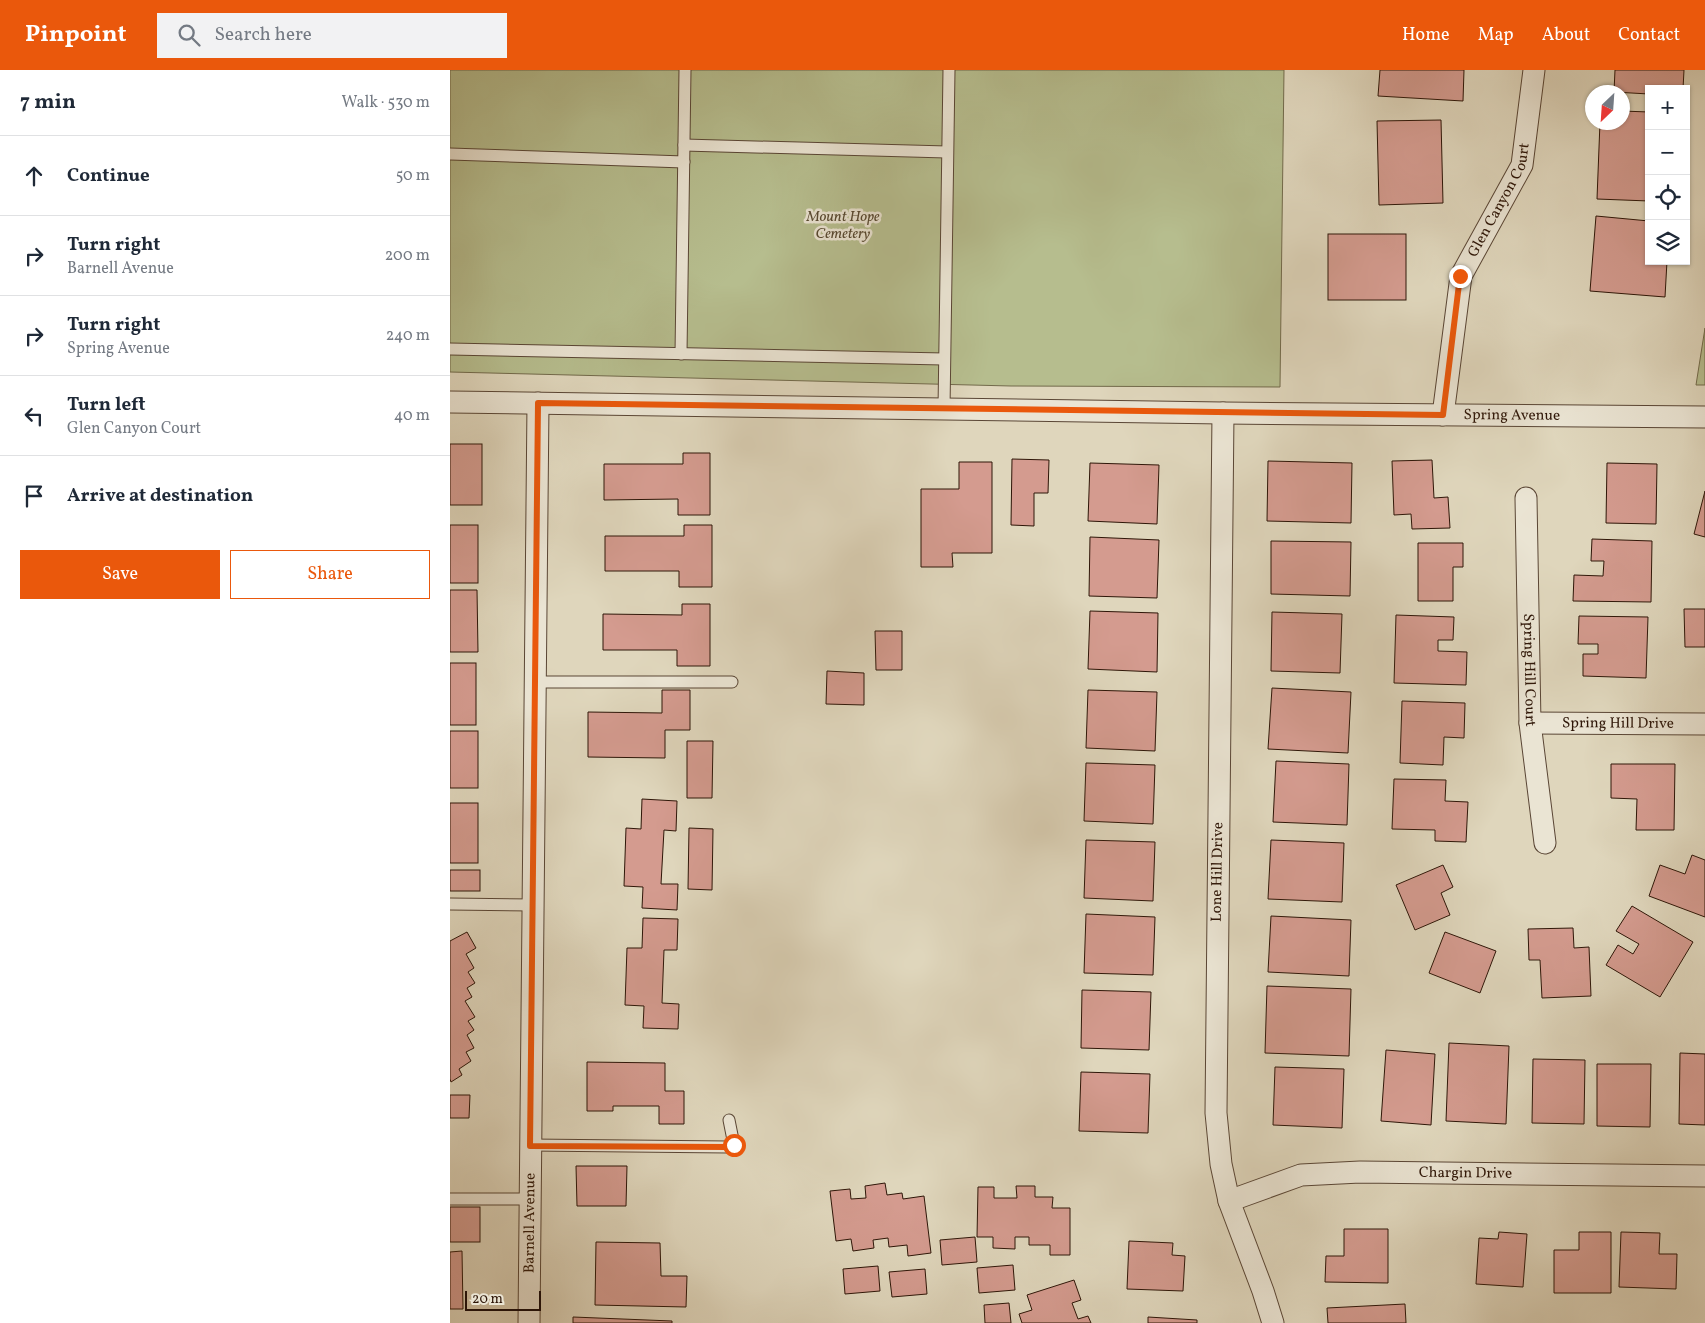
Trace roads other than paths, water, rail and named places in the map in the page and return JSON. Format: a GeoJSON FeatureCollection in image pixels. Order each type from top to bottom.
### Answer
{"type":"FeatureCollection","features":[{"type":"Feature","properties":{"kind":"street","name":"Glen Canyon Court"},"geometry":{"type":"LineString","coordinates":[[1443,415],[1460,276],[1522,165],[1534,70]]}},
{"type":"Feature","properties":{"kind":"street","name":"Spring Avenue"},"geometry":{"type":"LineString","coordinates":[[450,402],[1223,413],[1705,417]]}},
{"type":"Feature","properties":{"kind":"street","name":"Barnell Avenue"},"geometry":{"type":"LineString","coordinates":[[528,1323],[538,403]]}},
{"type":"Feature","properties":{"kind":"street","name":"Lone Hill Drive"},"geometry":{"type":"LineString","coordinates":[[1223,413],[1216,1112],[1221,1164],[1229,1200],[1273,1323]]}},
{"type":"Feature","properties":{"kind":"street","name":"Spring Hill Court"},"geometry":{"type":"LineString","coordinates":[[1526,498],[1530,723],[1545,843]]}},
{"type":"Feature","properties":{"kind":"street","name":"Spring Hill Drive"},"geometry":{"type":"LineString","coordinates":[[1530,723],[1705,724]]}},
{"type":"Feature","properties":{"kind":"street","name":"Chargin Drive"},"geometry":{"type":"LineString","coordinates":[[1229,1200],[1301,1175],[1370,1172],[1705,1176]]}},
{"type":"Feature","properties":{"kind":"lane"},"geometry":{"type":"LineString","coordinates":[[681,354],[685,70]]}},
{"type":"Feature","properties":{"kind":"lane"},"geometry":{"type":"LineString","coordinates":[[944,409],[949,70]]}},
{"type":"Feature","properties":{"kind":"lane"},"geometry":{"type":"LineString","coordinates":[[684,145],[948,152]]}},
{"type":"Feature","properties":{"kind":"lane"},"geometry":{"type":"LineString","coordinates":[[450,154],[684,162]]}},
{"type":"Feature","properties":{"kind":"lane"},"geometry":{"type":"LineString","coordinates":[[450,348],[944,359]]}},
{"type":"Feature","properties":{"kind":"lane"},"geometry":{"type":"LineString","coordinates":[[535,682],[732,682]]}},
{"type":"Feature","properties":{"kind":"lane"},"geometry":{"type":"LineString","coordinates":[[450,904],[533,905]]}},
{"type":"Feature","properties":{"kind":"lane"},"geometry":{"type":"LineString","coordinates":[[530,1146],[728,1147],[734,1145],[729,1120]]}},
{"type":"Feature","properties":{"kind":"lane"},"geometry":{"type":"LineString","coordinates":[[450,1199],[530,1199]]}},
{"type":"Feature","properties":{"kind":"park label","name":"Mount Hope Cemetery"},"geometry":{"type":"Point","coordinates":[843,226]}}]}
